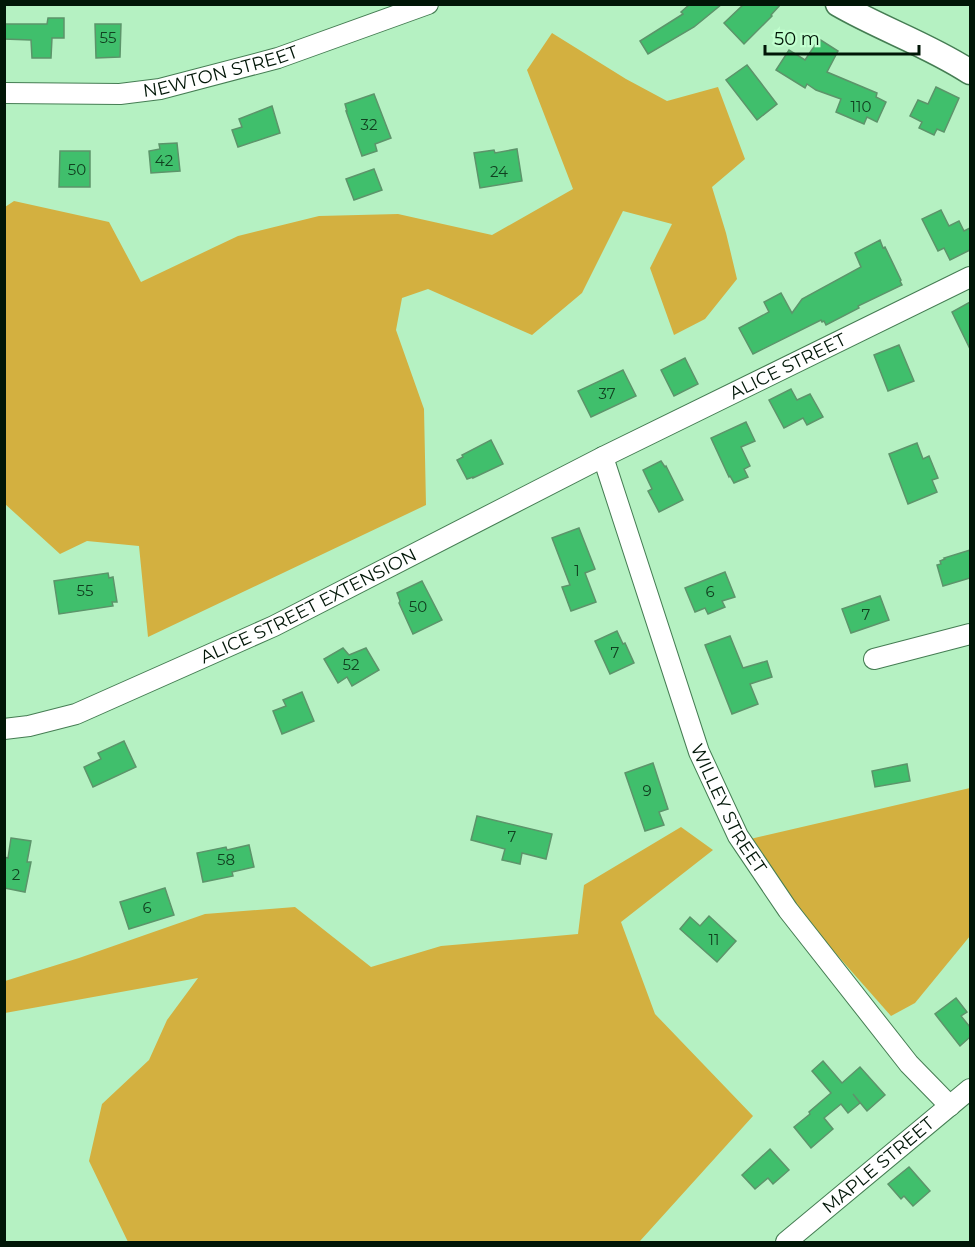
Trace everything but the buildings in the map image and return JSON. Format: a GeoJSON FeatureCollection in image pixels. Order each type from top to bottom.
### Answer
{"type":"FeatureCollection","features":[{"type":"Feature","properties":{"kind":"street","name":"NEWTON STREET"},"geometry":{"type":"LineString","coordinates":[[4,93],[120,94],[160,89],[278,58],[428,4]]}},
{"type":"Feature","properties":{"kind":"street"},"geometry":{"type":"LineString","coordinates":[[838,4],[864,20],[956,62],[970,72]]}},
{"type":"Feature","properties":{"kind":"street","name":"ALICE STREET"},"geometry":{"type":"LineString","coordinates":[[603,457],[970,277]]}},
{"type":"Feature","properties":{"kind":"street","name":"ALICE STREET EXTENSION"},"geometry":{"type":"LineString","coordinates":[[4,729],[29,726],[76,714],[244,640],[603,457]]}},
{"type":"Feature","properties":{"kind":"street","name":"WILLEY STREET"},"geometry":{"type":"LineString","coordinates":[[603,457],[699,752],[738,836],[788,910],[824,956],[909,1064],[950,1106]]}},
{"type":"Feature","properties":{"kind":"street"},"geometry":{"type":"LineString","coordinates":[[874,659],[970,634]]}},
{"type":"Feature","properties":{"kind":"street","name":"MAPLE STREET"},"geometry":{"type":"LineString","coordinates":[[786,1242],[970,1089]]}},
{"type":"Feature","properties":{"kind":"shaded area"},"geometry":{"type":"Polygon","coordinates":[[[552,33],[626,79],[667,101],[718,87],[745,159],[712,187],[737,279],[705,319],[674,335],[650,268],[672,224],[623,211],[582,293],[532,335],[428,289],[402,298],[396,330],[424,409],[426,505],[148,637],[139,546],[87,541],[60,554],[5,504],[5,207],[14,201],[109,222],[141,282],[238,236],[319,216],[398,214],[492,235],[573,189],[527,70],[552,33]]]}},
{"type":"Feature","properties":{"kind":"shaded area"},"geometry":{"type":"Polygon","coordinates":[[[970,788],[970,936],[915,1003],[891,1016],[807,921],[746,840],[970,788]]]}},
{"type":"Feature","properties":{"kind":"shaded area"},"geometry":{"type":"Polygon","coordinates":[[[681,827],[713,850],[621,922],[655,1014],[753,1116],[641,1242],[128,1242],[89,1161],[102,1104],[149,1060],[167,1020],[198,978],[5,1013],[5,981],[205,914],[295,907],[371,967],[441,946],[578,934],[584,885],[681,827]]]}}]}
